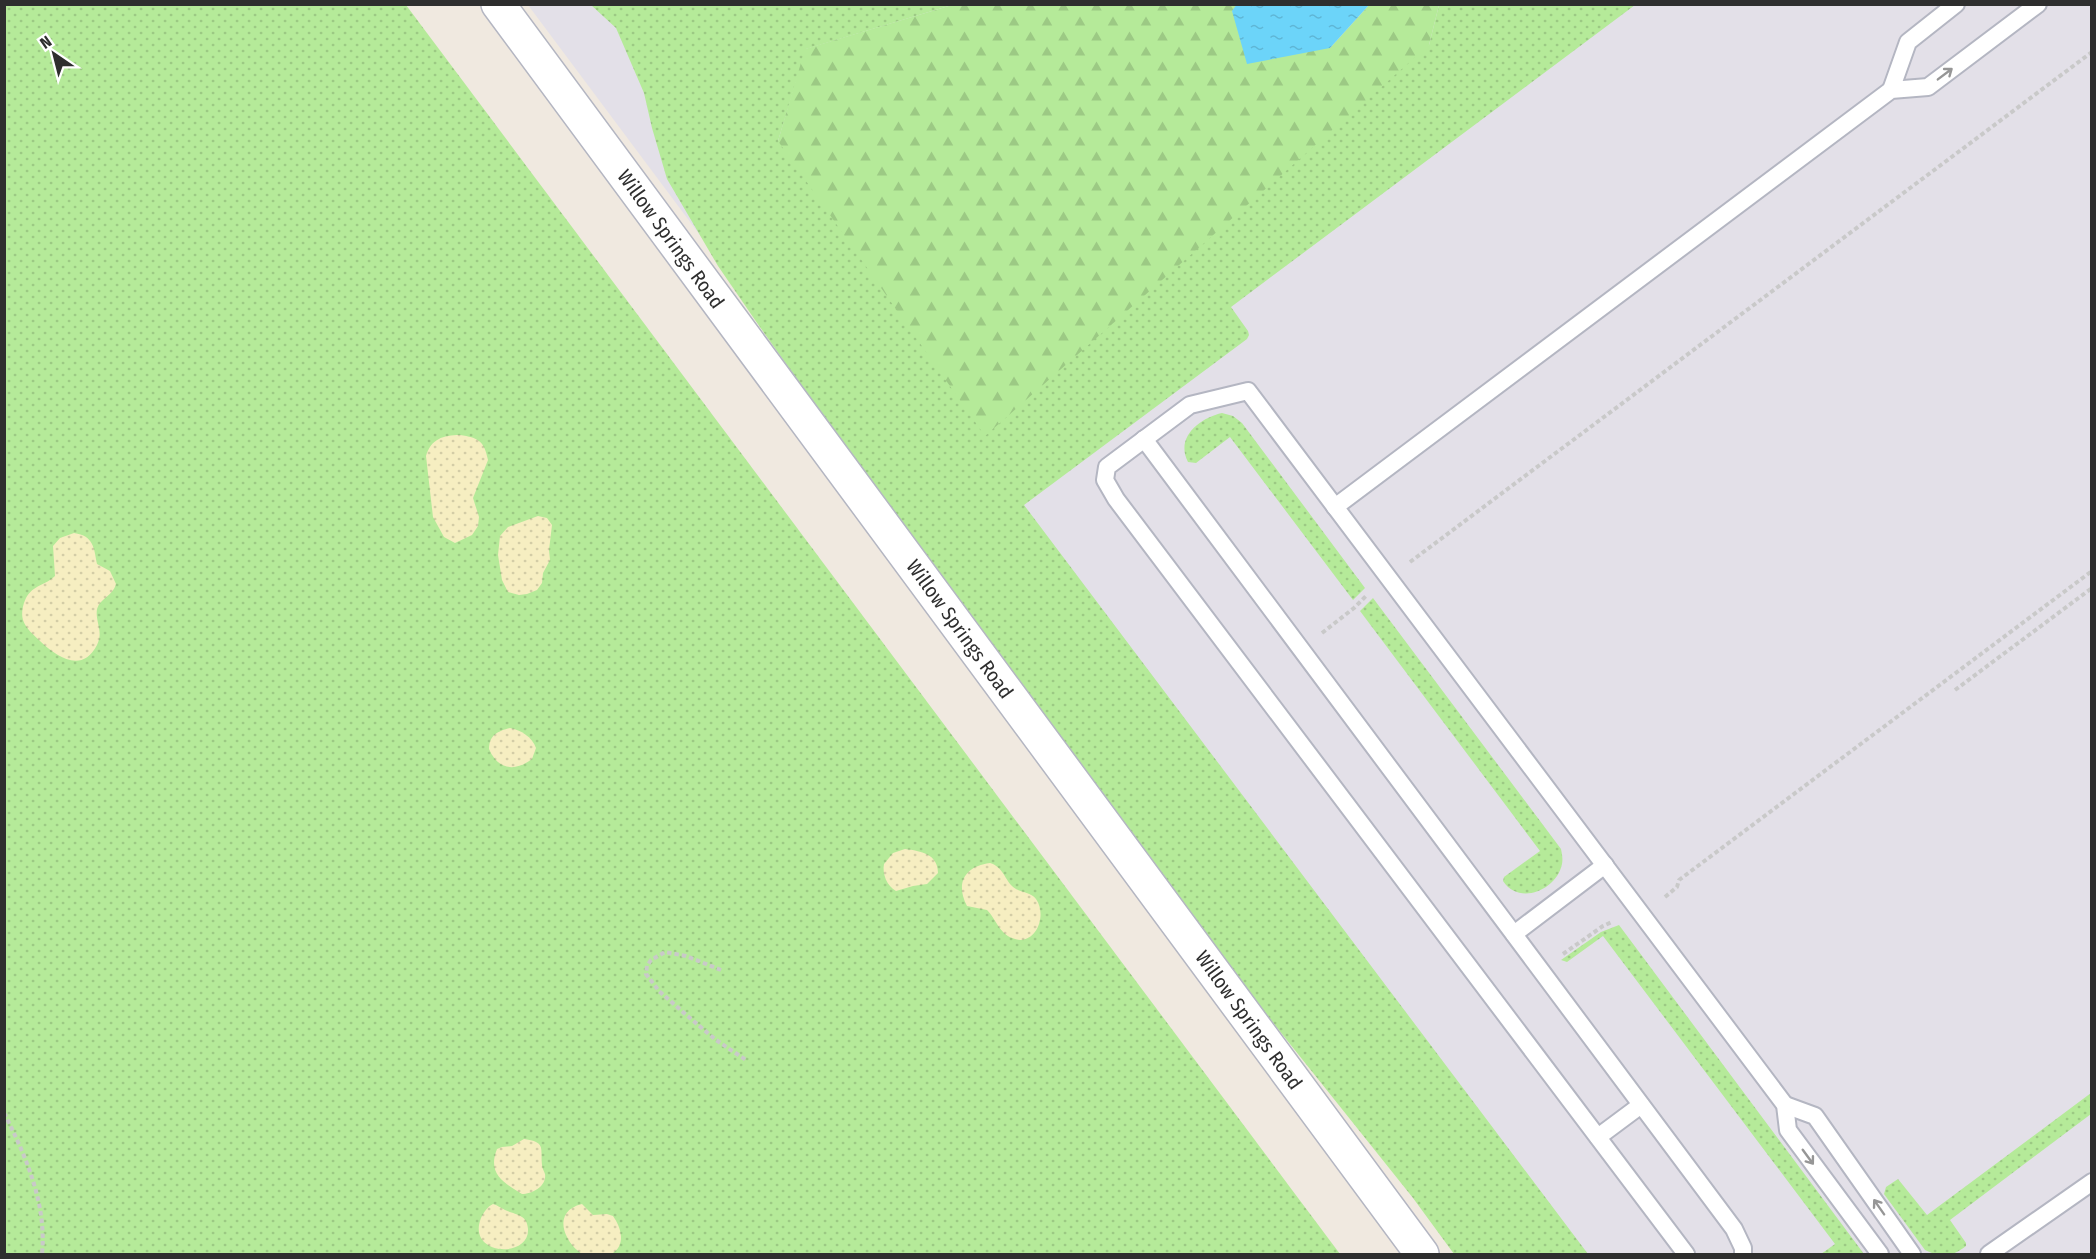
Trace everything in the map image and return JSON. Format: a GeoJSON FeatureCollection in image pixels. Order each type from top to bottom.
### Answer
{"type":"FeatureCollection","features":[{"type":"Feature","properties":{"kind":"main road","name":"Willow Springs Road"},"geometry":{"type":"LineString","coordinates":[[498,4],[1422,1254]]}},
{"type":"Feature","properties":{"kind":"lane"},"geometry":{"type":"LineString","coordinates":[[1891,90],[1908,42],[1956,4]]}},
{"type":"Feature","properties":{"kind":"lane"},"geometry":{"type":"LineString","coordinates":[[1335,507],[1891,90],[1928,87],[2038,4]]}},
{"type":"Feature","properties":{"kind":"lane"},"geometry":{"type":"LineString","coordinates":[[1686,1254],[1116,499],[1106,480],[1107,467],[1190,405],[1248,391],[1785,1105],[1788,1130],[1880,1254]]}},
{"type":"Feature","properties":{"kind":"lane"},"geometry":{"type":"LineString","coordinates":[[1144,439],[1734,1229],[1743,1248],[1743,1254]]}},
{"type":"Feature","properties":{"kind":"lane"},"geometry":{"type":"LineString","coordinates":[[1514,934],[1605,865]]}},
{"type":"Feature","properties":{"kind":"lane"},"geometry":{"type":"LineString","coordinates":[[1598,1137],[1641,1105]]}},
{"type":"Feature","properties":{"kind":"lane"},"geometry":{"type":"LineString","coordinates":[[1785,1105],[1815,1116],[1912,1254]]}},
{"type":"Feature","properties":{"kind":"lane"},"geometry":{"type":"LineString","coordinates":[[1989,1254],[2091,1182]]}},
{"type":"Feature","properties":{"kind":"path"},"geometry":{"type":"LineString","coordinates":[[1334,624],[1389,578],[2091,52]]}},
{"type":"Feature","properties":{"kind":"path"},"geometry":{"type":"LineString","coordinates":[[1559,957],[1603,926],[1658,903],[1677,888],[1679,880],[2091,571]]}},
{"type":"Feature","properties":{"kind":"path"},"geometry":{"type":"LineString","coordinates":[[1955,690],[2091,588]]}},
{"type":"Feature","properties":{"kind":"path"},"geometry":{"type":"LineString","coordinates":[[721,970],[686,956],[665,952],[651,960],[646,974],[659,991],[684,1013],[716,1040],[746,1060]]}},
{"type":"Feature","properties":{"kind":"path"},"geometry":{"type":"LineString","coordinates":[[4,1113],[17,1137],[32,1177],[44,1238],[42,1254]]}},
{"type":"Feature","properties":{"kind":"shaded area"},"geometry":{"type":"Polygon","coordinates":[[[528,5],[2091,5],[2091,1254],[1461,1254],[528,5]]]}},
{"type":"Feature","properties":{"kind":"green space"},"geometry":{"type":"Polygon","coordinates":[[[5,4],[406,5],[1340,1254],[5,1254],[5,4]]]}},
{"type":"Feature","properties":{"kind":"green space"},"geometry":{"type":"Polygon","coordinates":[[[591,5],[952,5],[806,49],[778,141],[1429,45],[1439,5],[1635,5],[1231,307],[1248,331],[1247,339],[1024,505],[1588,1254],[1454,1254],[1413,1198],[1266,1014],[840,440],[755,320],[718,266],[667,179],[644,93],[616,28],[591,5]]]}},
{"type":"Feature","properties":{"kind":"green space"},"geometry":{"type":"Polygon","coordinates":[[[952,5],[1237,5],[1232,12],[1330,48],[1369,5],[1439,5],[1429,45],[985,436],[778,141],[805,49],[952,5]]]}},
{"type":"Feature","properties":{"kind":"green space"},"geometry":{"type":"Polygon","coordinates":[[[1222,413],[1233,416],[1242,423],[1365,588],[1353,600],[1230,437],[1196,463],[1188,462],[1185,453],[1187,437],[1198,424],[1222,413]]]}},
{"type":"Feature","properties":{"kind":"green space"},"geometry":{"type":"Polygon","coordinates":[[[1373,598],[1561,849],[1562,862],[1559,873],[1553,881],[1537,892],[1518,893],[1510,889],[1503,881],[1504,877],[1540,851],[1360,611],[1373,598]]]}},
{"type":"Feature","properties":{"kind":"green space"},"geometry":{"type":"Polygon","coordinates":[[[1619,925],[1864,1254],[1821,1254],[1835,1244],[1603,936],[1567,962],[1561,960],[1601,932],[1619,925]]]}},
{"type":"Feature","properties":{"kind":"green space"},"geometry":{"type":"Polygon","coordinates":[[[2091,1093],[2091,1114],[1950,1220],[1966,1243],[1966,1246],[1956,1252],[1941,1255],[1925,1250],[1884,1194],[1886,1187],[1898,1179],[1927,1215],[2091,1093]]]}},
{"type":"Feature","properties":{"kind":"sand"},"geometry":{"type":"Polygon","coordinates":[[[460,435],[479,441],[488,460],[473,498],[479,517],[478,526],[472,535],[455,543],[444,537],[433,517],[426,456],[428,450],[438,439],[460,435]]]}},
{"type":"Feature","properties":{"kind":"sand"},"geometry":{"type":"Polygon","coordinates":[[[538,516],[547,518],[552,525],[550,560],[543,573],[542,583],[537,590],[527,594],[519,595],[508,592],[502,580],[498,555],[500,536],[508,527],[538,516]]]}},
{"type":"Feature","properties":{"kind":"sand"},"geometry":{"type":"Polygon","coordinates":[[[74,533],[89,540],[94,548],[97,564],[110,571],[116,584],[97,609],[100,636],[97,645],[91,654],[77,661],[62,657],[47,647],[28,629],[22,614],[29,594],[55,576],[53,546],[60,538],[74,533]]]}},
{"type":"Feature","properties":{"kind":"sand"},"geometry":{"type":"Polygon","coordinates":[[[510,728],[526,735],[536,748],[532,759],[513,767],[502,765],[489,749],[489,744],[495,734],[510,728]]]}},
{"type":"Feature","properties":{"kind":"sand"},"geometry":{"type":"Polygon","coordinates":[[[905,849],[928,855],[935,862],[938,873],[927,884],[896,891],[886,879],[884,864],[893,853],[905,849]]]}},
{"type":"Feature","properties":{"kind":"sand"},"geometry":{"type":"Polygon","coordinates":[[[990,863],[1001,870],[1015,888],[1036,899],[1041,914],[1040,921],[1033,935],[1027,939],[1020,940],[1008,936],[987,910],[967,906],[962,890],[965,877],[974,868],[990,863]]]}},
{"type":"Feature","properties":{"kind":"sand"},"geometry":{"type":"Polygon","coordinates":[[[524,1139],[536,1142],[541,1147],[545,1178],[541,1186],[530,1193],[522,1194],[499,1177],[494,1158],[497,1149],[512,1146],[524,1139]]]}},
{"type":"Feature","properties":{"kind":"sand"},"geometry":{"type":"Polygon","coordinates":[[[493,1204],[525,1220],[528,1229],[526,1239],[519,1245],[510,1249],[500,1249],[482,1240],[479,1231],[481,1218],[493,1204]]]}},
{"type":"Feature","properties":{"kind":"sand"},"geometry":{"type":"Polygon","coordinates":[[[582,1204],[593,1215],[607,1214],[616,1220],[621,1241],[616,1251],[601,1256],[582,1254],[570,1242],[564,1227],[564,1219],[573,1208],[582,1204]]]}},
{"type":"Feature","properties":{"kind":"water"},"geometry":{"type":"Polygon","coordinates":[[[1237,4],[1369,5],[1330,48],[1247,64],[1232,11],[1237,4]]]}}]}
